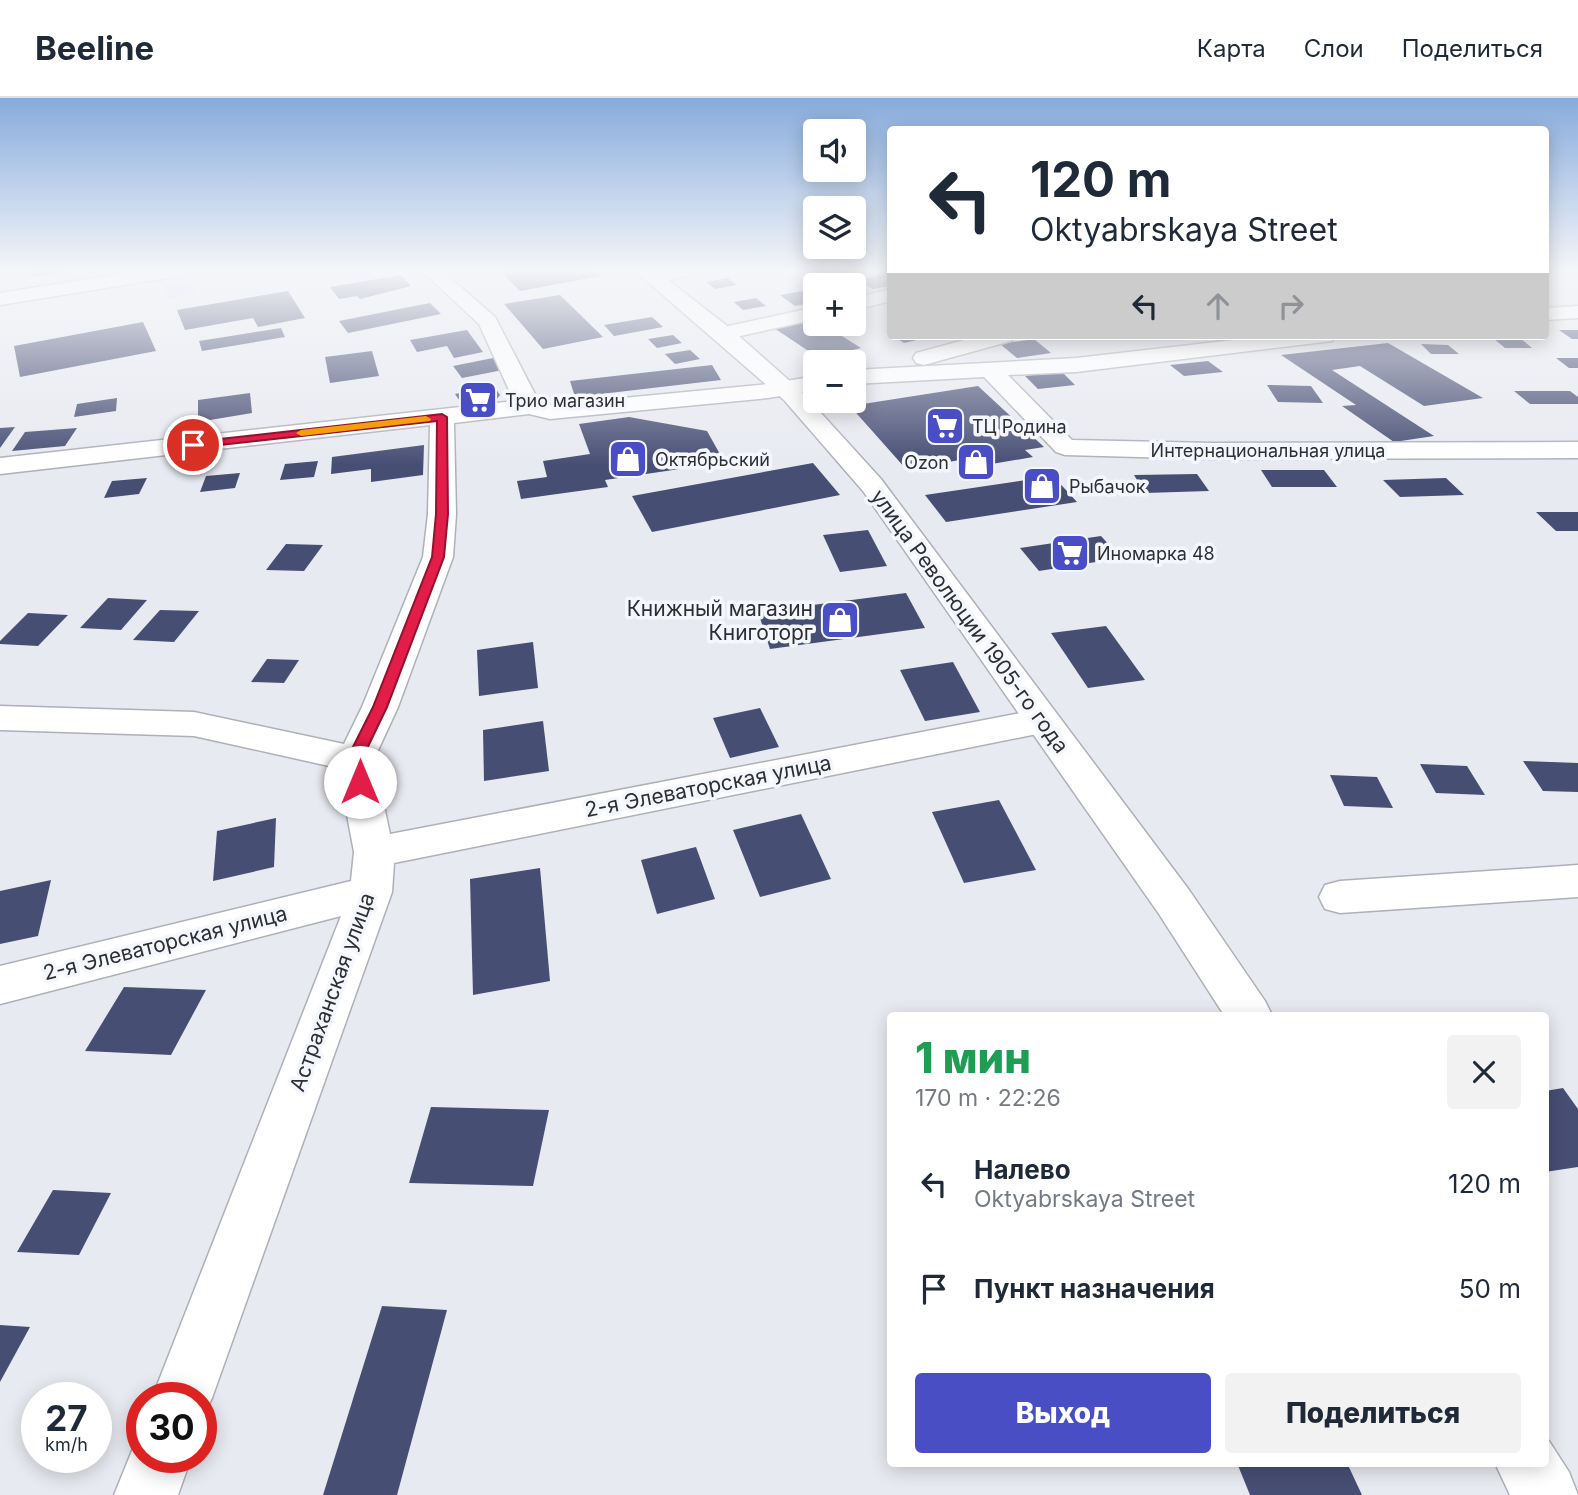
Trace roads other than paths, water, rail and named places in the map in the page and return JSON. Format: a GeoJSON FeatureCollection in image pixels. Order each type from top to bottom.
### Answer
{"type":"FeatureCollection","features":[{"type":"Feature","properties":{"kind":"street"},"geometry":{"type":"LineString","coordinates":[[495,335],[528,408]]}},
{"type":"Feature","properties":{"kind":"street","name":"улица Революции 1905-го года"},"geometry":{"type":"LineString","coordinates":[[725,335],[800,386],[1174,902],[1247,1012]]}},
{"type":"Feature","properties":{"kind":"street"},"geometry":{"type":"LineString","coordinates":[[866,374],[989,340]]}},
{"type":"Feature","properties":{"kind":"street"},"geometry":{"type":"LineString","coordinates":[[866,376],[1076,365],[1290,340]]}},
{"type":"Feature","properties":{"kind":"street"},"geometry":{"type":"LineString","coordinates":[[1047,343],[1076,365]]}},
{"type":"Feature","properties":{"kind":"street","name":"Интернациональная улица"},"geometry":{"type":"LineString","coordinates":[[990,370],[1065,447],[1212,451],[1578,450]]}},
{"type":"Feature","properties":{"kind":"street"},"geometry":{"type":"LineString","coordinates":[[0,466],[528,408],[550,412],[800,386]]}},
{"type":"Feature","properties":{"kind":"street"},"geometry":{"type":"LineString","coordinates":[[372,872],[355,759],[380,707],[438,557],[442,514],[442,417]]}},
{"type":"Feature","properties":{"kind":"street"},"geometry":{"type":"LineString","coordinates":[[0,718],[194,724],[355,759]]}},
{"type":"Feature","properties":{"kind":"street","name":"2-я Элеваторская улица"},"geometry":{"type":"LineString","coordinates":[[0,985],[372,872],[1042,721]]}},
{"type":"Feature","properties":{"kind":"street","name":"Астраханская улица"},"geometry":{"type":"LineString","coordinates":[[188,1382],[372,872]]}},
{"type":"Feature","properties":{"kind":"street"},"geometry":{"type":"LineString","coordinates":[[1340,897],[1578,881]]}},
{"type":"Feature","properties":{"kind":"street"},"geometry":{"type":"LineString","coordinates":[[1529,1467],[1546,1495]]}},
{"type":"Feature","properties":{"kind":"street"},"geometry":{"type":"LineString","coordinates":[[146,1495],[154,1473]]}},
{"type":"Feature","properties":{"kind":"place","name":"Трио магазин"},"geometry":{"type":"Point","coordinates":[478,400]}},
{"type":"Feature","properties":{"kind":"place","name":"ТЦ Родина"},"geometry":{"type":"Point","coordinates":[945,426]}},
{"type":"Feature","properties":{"kind":"place","name":"Октябрьский"},"geometry":{"type":"Point","coordinates":[628,459]}},
{"type":"Feature","properties":{"kind":"place","name":"Ozon"},"geometry":{"type":"Point","coordinates":[976,462]}},
{"type":"Feature","properties":{"kind":"place","name":"Рыбачок"},"geometry":{"type":"Point","coordinates":[1042,486]}},
{"type":"Feature","properties":{"kind":"place","name":"Иномарка 48"},"geometry":{"type":"Point","coordinates":[1070,553]}},
{"type":"Feature","properties":{"kind":"place","name":"Книжный магазин Книготорг"},"geometry":{"type":"Point","coordinates":[840,620]}}]}
